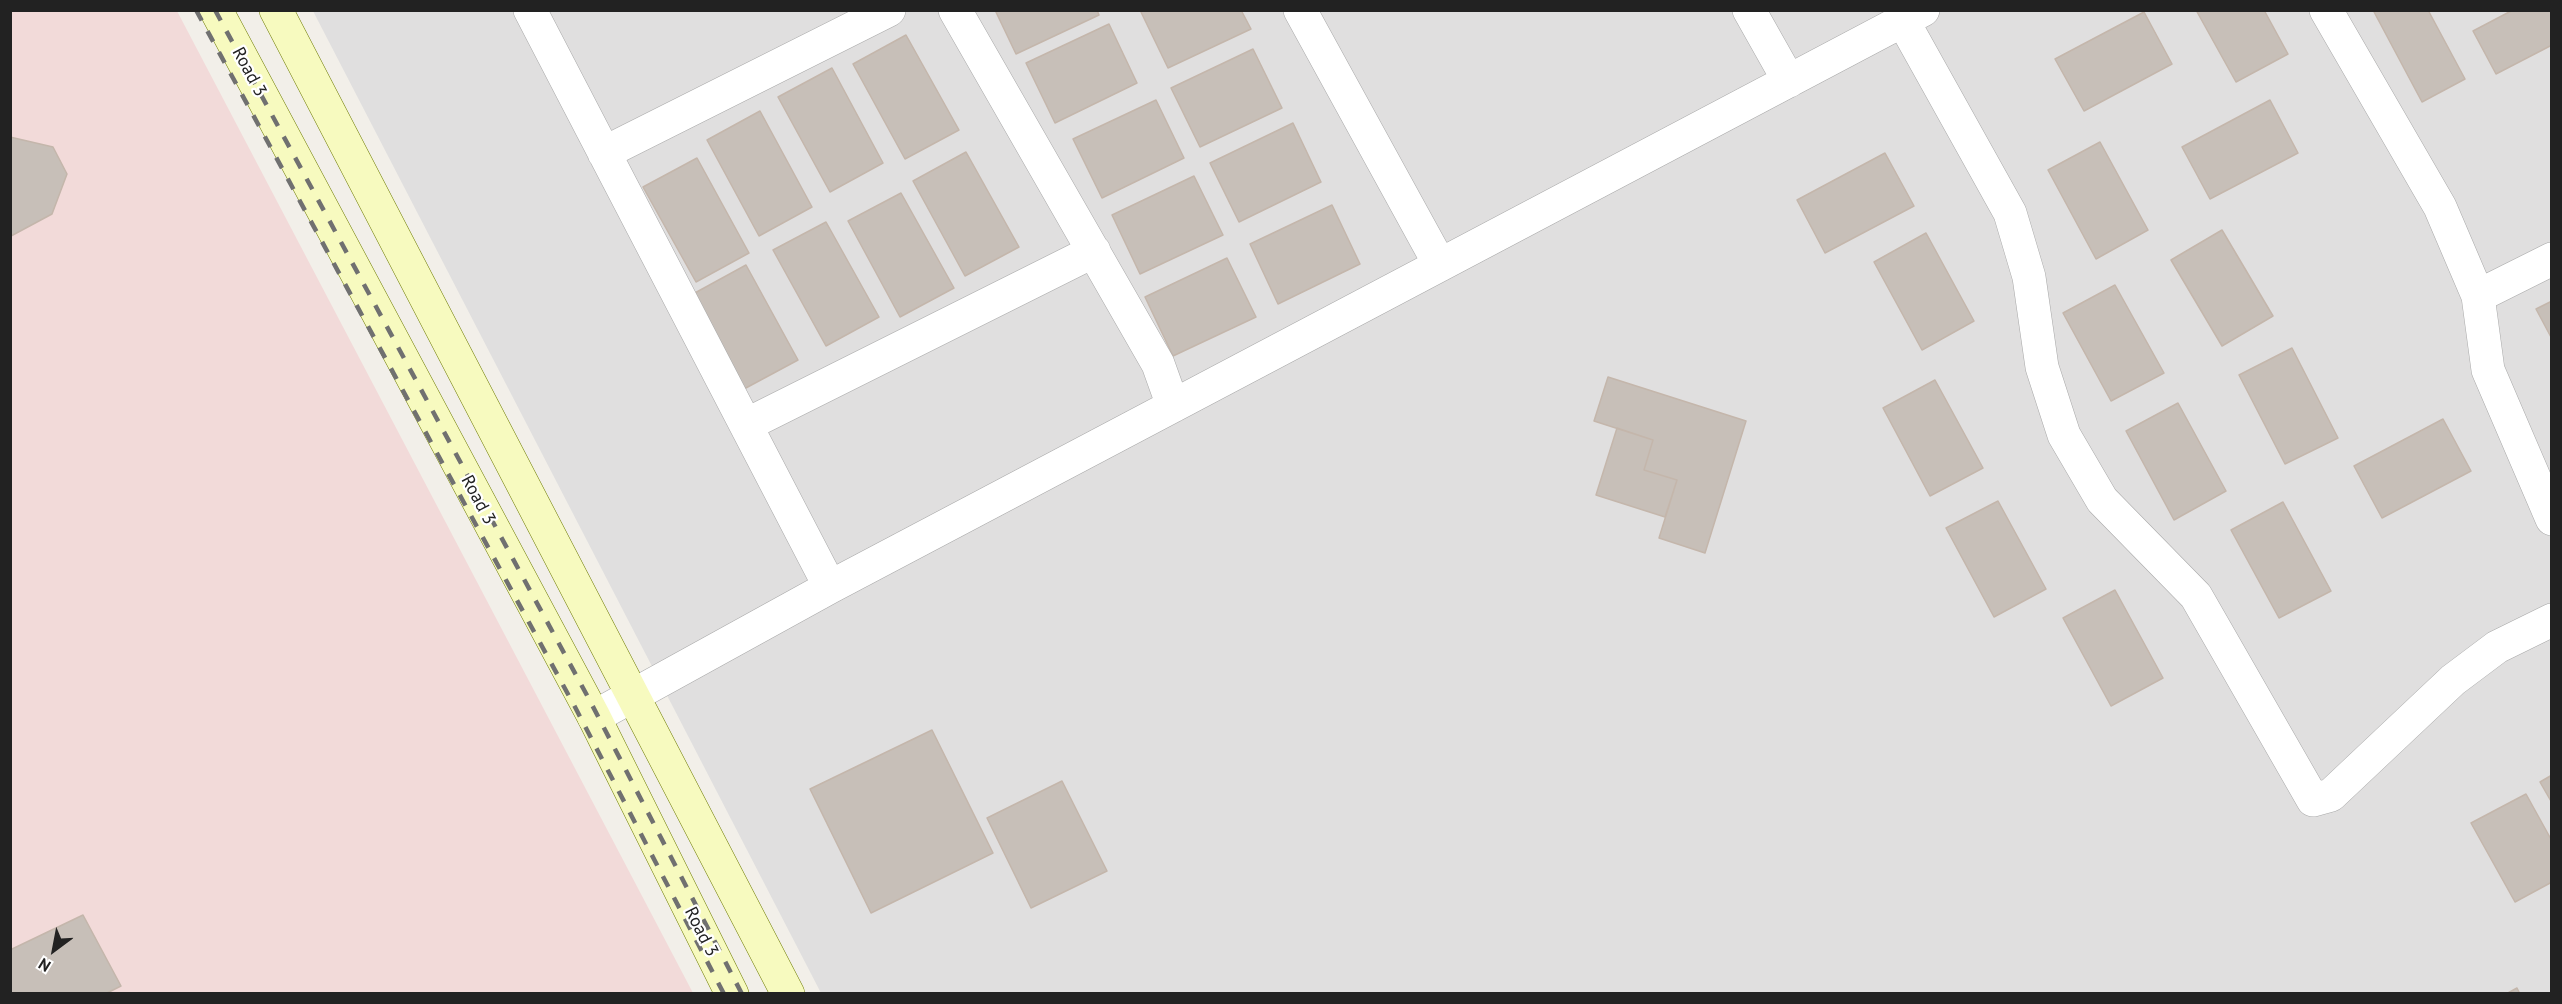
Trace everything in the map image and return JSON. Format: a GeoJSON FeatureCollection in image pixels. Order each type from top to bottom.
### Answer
{"type":"FeatureCollection","features":[{"type":"Feature","properties":{"kind":"street","name":"Road 3"},"geometry":{"type":"LineString","coordinates":[[216,10],[594,717],[732,993]]}},
{"type":"Feature","properties":{"kind":"street"},"geometry":{"type":"LineString","coordinates":[[276,10],[788,993]]}},
{"type":"Feature","properties":{"kind":"street"},"geometry":{"type":"LineString","coordinates":[[530,10],[830,587]]}},
{"type":"Feature","properties":{"kind":"street"},"geometry":{"type":"LineString","coordinates":[[604,153],[889,10]]}},
{"type":"Feature","properties":{"kind":"street"},"geometry":{"type":"LineString","coordinates":[[955,10],[1095,250],[1158,364],[1173,406]]}},
{"type":"Feature","properties":{"kind":"street"},"geometry":{"type":"LineString","coordinates":[[1299,10],[1440,265]]}},
{"type":"Feature","properties":{"kind":"street"},"geometry":{"type":"LineString","coordinates":[[1749,10],[1789,81]]}},
{"type":"Feature","properties":{"kind":"street"},"geometry":{"type":"LineString","coordinates":[[2326,10],[2440,207],[2478,296],[2488,370],[2552,519]]}},
{"type":"Feature","properties":{"kind":"street"},"geometry":{"type":"LineString","coordinates":[[594,717],[830,587],[1913,16],[2010,213],[2029,277],[2042,367],[2064,435],[2102,500],[2196,596],[2313,800],[2331,795],[2453,680],[2497,647],[2552,620]]}},
{"type":"Feature","properties":{"kind":"street"},"geometry":{"type":"LineString","coordinates":[[746,425],[1095,250]]}},
{"type":"Feature","properties":{"kind":"street"},"geometry":{"type":"LineString","coordinates":[[2478,296],[2552,259]]}},
{"type":"Feature","properties":{"kind":"shaded area"},"geometry":{"type":"Polygon","coordinates":[[[10,11],[177,11],[693,993],[11,993],[10,11]]]}},
{"type":"Feature","properties":{"kind":"shaded area"},"geometry":{"type":"Polygon","coordinates":[[[313,11],[2551,11],[2551,993],[821,993],[313,11]]]}},
{"type":"Feature","properties":{"kind":"building"},"geometry":{"type":"Polygon","coordinates":[[[995,10],[1097,10],[1099,15],[1016,54],[995,10]]]}},
{"type":"Feature","properties":{"kind":"building"},"geometry":{"type":"Polygon","coordinates":[[[1140,10],[1241,10],[1251,29],[1168,68],[1140,10]]]}},
{"type":"Feature","properties":{"kind":"building"},"geometry":{"type":"Polygon","coordinates":[[[2196,10],[2264,10],[2288,54],[2236,82],[2196,10]]]}},
{"type":"Feature","properties":{"kind":"building"},"geometry":{"type":"Polygon","coordinates":[[[2373,10],[2428,10],[2465,79],[2422,102],[2373,10]]]}},
{"type":"Feature","properties":{"kind":"building"},"geometry":{"type":"Polygon","coordinates":[[[2513,10],[2552,10],[2552,45],[2496,74],[2473,31],[2513,10]]]}},
{"type":"Feature","properties":{"kind":"building"},"geometry":{"type":"Polygon","coordinates":[[[2144,12],[2172,64],[2084,111],[2055,59],[2144,12]]]}},
{"type":"Feature","properties":{"kind":"building"},"geometry":{"type":"Polygon","coordinates":[[[1109,24],[1137,83],[1055,123],[1026,63],[1109,24]]]}},
{"type":"Feature","properties":{"kind":"building"},"geometry":{"type":"Polygon","coordinates":[[[906,35],[959,130],[905,159],[853,64],[906,35]]]}},
{"type":"Feature","properties":{"kind":"building"},"geometry":{"type":"Polygon","coordinates":[[[1253,49],[1282,108],[1200,147],[1171,88],[1253,49]]]}},
{"type":"Feature","properties":{"kind":"building"},"geometry":{"type":"Polygon","coordinates":[[[832,68],[883,163],[830,192],[778,97],[832,68]]]}},
{"type":"Feature","properties":{"kind":"building"},"geometry":{"type":"Polygon","coordinates":[[[1156,100],[1184,158],[1102,198],[1073,139],[1156,100]]]}},
{"type":"Feature","properties":{"kind":"building"},"geometry":{"type":"Polygon","coordinates":[[[2270,100],[2298,153],[2210,199],[2182,147],[2270,100]]]}},
{"type":"Feature","properties":{"kind":"building"},"geometry":{"type":"Polygon","coordinates":[[[760,111],[812,207],[759,236],[707,140],[760,111]]]}},
{"type":"Feature","properties":{"kind":"building"},"geometry":{"type":"Polygon","coordinates":[[[1293,123],[1321,182],[1239,222],[1210,163],[1293,123]]]}},
{"type":"Feature","properties":{"kind":"building"},"geometry":{"type":"Polygon","coordinates":[[[10,137],[53,147],[67,174],[52,214],[11,236],[10,137]]]}},
{"type":"Feature","properties":{"kind":"building"},"geometry":{"type":"Polygon","coordinates":[[[2100,142],[2148,230],[2096,259],[2048,170],[2100,142]]]}},
{"type":"Feature","properties":{"kind":"building"},"geometry":{"type":"Polygon","coordinates":[[[966,152],[1019,247],[965,276],[913,181],[966,152]]]}},
{"type":"Feature","properties":{"kind":"building"},"geometry":{"type":"Polygon","coordinates":[[[1885,153],[1914,206],[1825,253],[1797,200],[1885,153]]]}},
{"type":"Feature","properties":{"kind":"building"},"geometry":{"type":"Polygon","coordinates":[[[697,158],[749,253],[696,282],[643,187],[697,158]]]}},
{"type":"Feature","properties":{"kind":"building"},"geometry":{"type":"Polygon","coordinates":[[[1194,176],[1223,235],[1140,274],[1112,215],[1194,176]]]}},
{"type":"Feature","properties":{"kind":"building"},"geometry":{"type":"Polygon","coordinates":[[[901,193],[954,288],[900,317],[848,221],[901,193]]]}},
{"type":"Feature","properties":{"kind":"building"},"geometry":{"type":"Polygon","coordinates":[[[1332,205],[1360,264],[1278,304],[1250,244],[1332,205]]]}},
{"type":"Feature","properties":{"kind":"building"},"geometry":{"type":"Polygon","coordinates":[[[826,222],[879,317],[826,346],[773,250],[826,222]]]}},
{"type":"Feature","properties":{"kind":"building"},"geometry":{"type":"Polygon","coordinates":[[[2222,230],[2273,316],[2222,346],[2171,260],[2222,230]]]}},
{"type":"Feature","properties":{"kind":"building"},"geometry":{"type":"Polygon","coordinates":[[[1926,233],[1974,321],[1922,350],[1874,262],[1926,233]]]}},
{"type":"Feature","properties":{"kind":"building"},"geometry":{"type":"Polygon","coordinates":[[[1227,258],[1256,317],[1173,356],[1145,297],[1227,258]]]}},
{"type":"Feature","properties":{"kind":"building"},"geometry":{"type":"Polygon","coordinates":[[[746,265],[798,360],[744,389],[693,294],[746,265]]]}},
{"type":"Feature","properties":{"kind":"building"},"geometry":{"type":"Polygon","coordinates":[[[2115,285],[2164,373],[2111,401],[2063,313],[2115,285]]]}},
{"type":"Feature","properties":{"kind":"building"},"geometry":{"type":"Polygon","coordinates":[[[2552,301],[2552,339],[2536,309],[2552,301]]]}},
{"type":"Feature","properties":{"kind":"building"},"geometry":{"type":"Polygon","coordinates":[[[2292,348],[2338,438],[2285,464],[2239,375],[2292,348]]]}},
{"type":"Feature","properties":{"kind":"building"},"geometry":{"type":"Polygon","coordinates":[[[1608,377],[1746,421],[1705,553],[1659,538],[1677,480],[1644,470],[1653,440],[1594,421],[1608,377]]]}},
{"type":"Feature","properties":{"kind":"building"},"geometry":{"type":"Polygon","coordinates":[[[1935,380],[1983,468],[1930,496],[1883,408],[1935,380]]]}},
{"type":"Feature","properties":{"kind":"building"},"geometry":{"type":"Polygon","coordinates":[[[2178,403],[2226,491],[2174,520],[2126,431],[2178,403]]]}},
{"type":"Feature","properties":{"kind":"building"},"geometry":{"type":"Polygon","coordinates":[[[2443,419],[2471,471],[2382,518],[2354,466],[2443,419]]]}},
{"type":"Feature","properties":{"kind":"building"},"geometry":{"type":"Polygon","coordinates":[[[1617,428],[1653,440],[1644,470],[1677,480],[1665,517],[1596,495],[1617,428]]]}},
{"type":"Feature","properties":{"kind":"building"},"geometry":{"type":"Polygon","coordinates":[[[1998,501],[2046,589],[1994,617],[1946,528],[1998,501]]]}},
{"type":"Feature","properties":{"kind":"building"},"geometry":{"type":"Polygon","coordinates":[[[2283,502],[2331,591],[2279,618],[2231,530],[2283,502]]]}},
{"type":"Feature","properties":{"kind":"building"},"geometry":{"type":"Polygon","coordinates":[[[2115,590],[2163,678],[2111,706],[2063,618],[2115,590]]]}},
{"type":"Feature","properties":{"kind":"building"},"geometry":{"type":"Polygon","coordinates":[[[932,730],[993,853],[871,913],[810,789],[932,730]]]}},
{"type":"Feature","properties":{"kind":"building"},"geometry":{"type":"Polygon","coordinates":[[[2552,775],[2552,803],[2540,782],[2552,775]]]}},
{"type":"Feature","properties":{"kind":"building"},"geometry":{"type":"Polygon","coordinates":[[[1062,781],[1107,871],[1031,908],[987,818],[1062,781]]]}},
{"type":"Feature","properties":{"kind":"building"},"geometry":{"type":"Polygon","coordinates":[[[2526,794],[2552,841],[2552,882],[2515,902],[2471,823],[2526,794]]]}},
{"type":"Feature","properties":{"kind":"building"},"geometry":{"type":"Polygon","coordinates":[[[83,915],[121,986],[105,994],[10,994],[10,950],[83,915]]]}},
{"type":"Feature","properties":{"kind":"building"},"geometry":{"type":"Polygon","coordinates":[[[2517,988],[2520,994],[2506,994],[2517,988]]]}},
{"type":"Feature","properties":{"kind":"railway"},"geometry":{"type":"LineString","coordinates":[[196,10],[575,707],[724,994]]}},
{"type":"Feature","properties":{"kind":"railway"},"geometry":{"type":"LineString","coordinates":[[215,10],[589,699],[742,994]]}}]}
